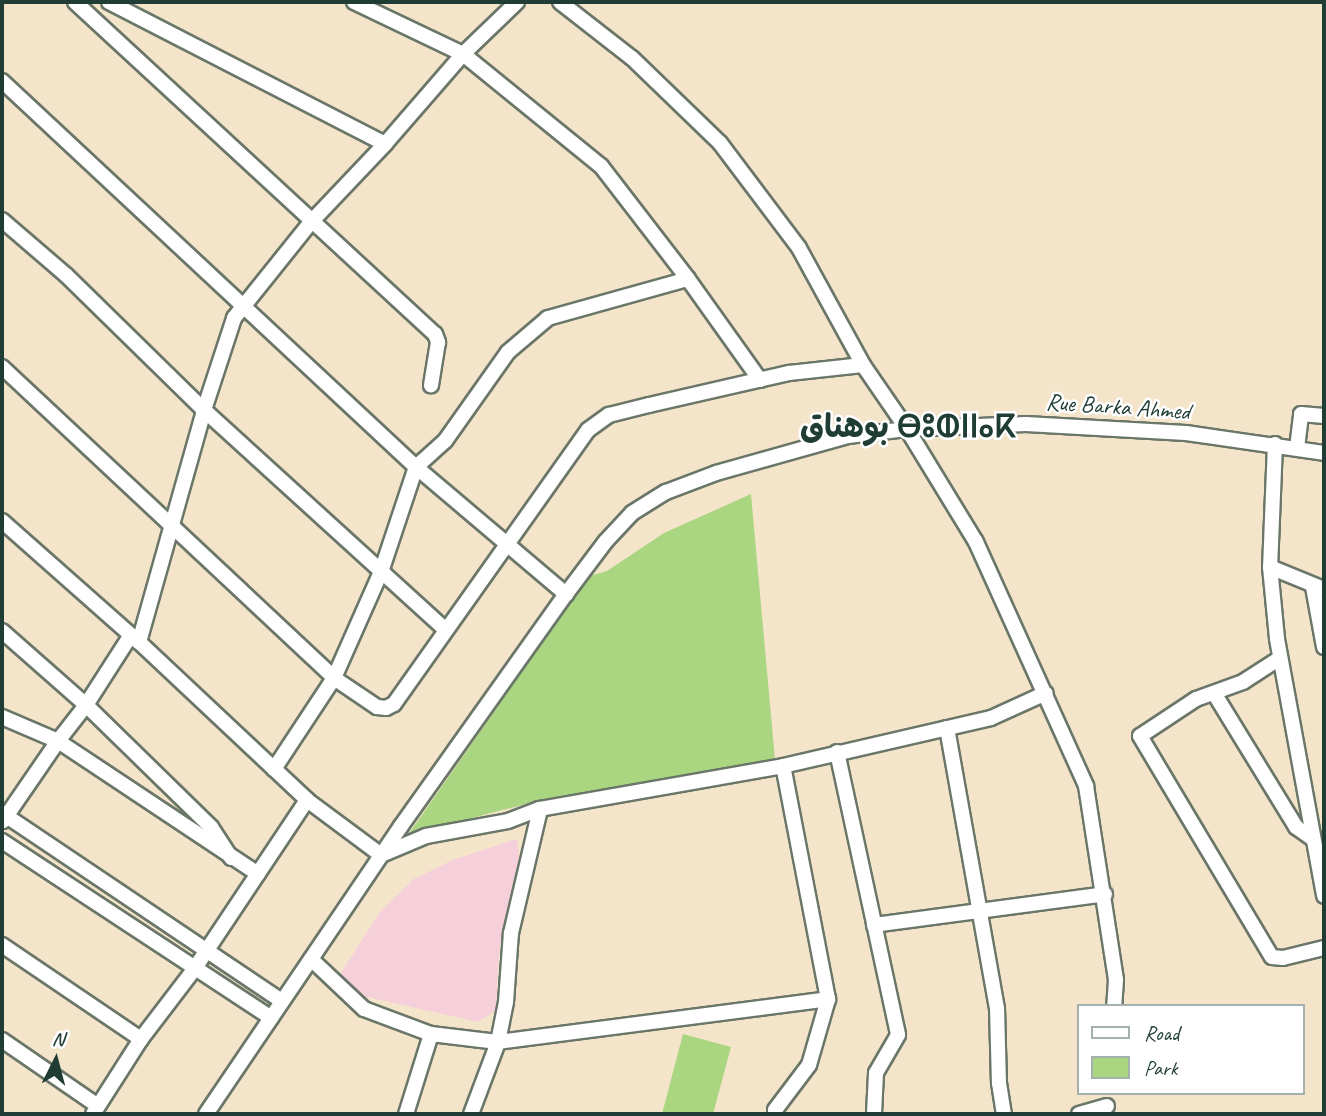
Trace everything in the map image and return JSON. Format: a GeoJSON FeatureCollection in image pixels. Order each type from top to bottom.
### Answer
{"type":"FeatureCollection","features":[{"type":"Feature","properties":{"kind":"street"},"geometry":{"type":"LineString","coordinates":[[75,2],[435,334],[438,342],[431,385]]}},
{"type":"Feature","properties":{"kind":"street"},"geometry":{"type":"LineString","coordinates":[[109,2],[385,144]]}},
{"type":"Feature","properties":{"kind":"street"},"geometry":{"type":"LineString","coordinates":[[354,2],[463,54],[601,166],[688,279],[760,380]]}},
{"type":"Feature","properties":{"kind":"street"},"geometry":{"type":"LineString","coordinates":[[282,1001],[3,817],[135,639],[173,527],[204,410],[234,318],[311,222],[385,144],[463,54],[517,2]]}},
{"type":"Feature","properties":{"kind":"street"},"geometry":{"type":"LineString","coordinates":[[560,2],[632,58],[720,143],[799,248],[863,365],[908,429],[976,542],[1086,786],[1105,894],[1116,980],[1114,1004]]}},
{"type":"Feature","properties":{"kind":"street"},"geometry":{"type":"LineString","coordinates":[[2,81],[244,303],[416,467],[508,542],[566,594]]}},
{"type":"Feature","properties":{"kind":"street"},"geometry":{"type":"LineString","coordinates":[[2,220],[66,275],[204,410],[446,630]]}},
{"type":"Feature","properties":{"kind":"street"},"geometry":{"type":"LineString","coordinates":[[274,769],[334,678],[381,572],[416,467],[445,441],[508,352],[548,318],[688,279]]}},
{"type":"Feature","properties":{"kind":"street"},"geometry":{"type":"LineString","coordinates":[[2,368],[334,678],[377,707],[386,708],[394,704],[588,430],[609,415],[789,373],[863,365]]}},
{"type":"Feature","properties":{"kind":"street"},"geometry":{"type":"LineString","coordinates":[[1297,448],[1301,414],[1324,416]]}},
{"type":"Feature","properties":{"kind":"street","name":"Rue Barka Ahmed"},"geometry":{"type":"LineString","coordinates":[[206,1114],[381,855],[566,594],[606,541],[632,513],[666,492],[716,473],[848,436],[908,429],[1026,424],[1186,433],[1324,453]]}},
{"type":"Feature","properties":{"kind":"street"},"geometry":{"type":"LineString","coordinates":[[1275,444],[1270,567],[1280,658],[1324,896]]}},
{"type":"Feature","properties":{"kind":"street"},"geometry":{"type":"LineString","coordinates":[[2,521],[135,639],[307,800],[381,855],[425,836],[508,821],[540,809],[783,766],[991,718],[1046,693]]}},
{"type":"Feature","properties":{"kind":"street"},"geometry":{"type":"LineString","coordinates":[[1270,567],[1319,588],[1324,647]]}},
{"type":"Feature","properties":{"kind":"street"},"geometry":{"type":"LineString","coordinates":[[2,631],[86,705],[211,827],[231,858]]}},
{"type":"Feature","properties":{"kind":"street"},"geometry":{"type":"LineString","coordinates":[[1280,658],[1243,682],[1196,699],[1142,733],[1141,740],[1272,957],[1283,958],[1324,948]]}},
{"type":"Feature","properties":{"kind":"street"},"geometry":{"type":"LineString","coordinates":[[1214,693],[1296,827],[1313,839]]}},
{"type":"Feature","properties":{"kind":"street"},"geometry":{"type":"LineString","coordinates":[[2,717],[58,741],[258,874]]}},
{"type":"Feature","properties":{"kind":"street"},"geometry":{"type":"LineString","coordinates":[[947,728],[996,1008],[999,1083],[1004,1114]]}},
{"type":"Feature","properties":{"kind":"street"},"geometry":{"type":"LineString","coordinates":[[837,752],[898,1035],[876,1073],[874,1114]]}},
{"type":"Feature","properties":{"kind":"street"},"geometry":{"type":"LineString","coordinates":[[776,1114],[775,1110],[809,1065],[828,999],[783,766]]}},
{"type":"Feature","properties":{"kind":"street"},"geometry":{"type":"LineString","coordinates":[[2,1040],[95,1110],[141,1039],[195,968],[307,800]]}},
{"type":"Feature","properties":{"kind":"street"},"geometry":{"type":"LineString","coordinates":[[471,1114],[498,1042],[506,1002],[511,933],[540,809]]}},
{"type":"Feature","properties":{"kind":"street"},"geometry":{"type":"LineString","coordinates":[[2,841],[271,1018]]}},
{"type":"Feature","properties":{"kind":"street"},"geometry":{"type":"LineString","coordinates":[[874,925],[1105,894]]}},
{"type":"Feature","properties":{"kind":"street"},"geometry":{"type":"LineString","coordinates":[[2,945],[141,1039]]}},
{"type":"Feature","properties":{"kind":"street"},"geometry":{"type":"LineString","coordinates":[[311,959],[364,1009],[431,1034],[498,1042],[828,999]]}},
{"type":"Feature","properties":{"kind":"street"},"geometry":{"type":"LineString","coordinates":[[406,1114],[431,1034]]}},
{"type":"Feature","properties":{"kind":"street"},"geometry":{"type":"LineString","coordinates":[[1080,1114],[1107,1104]]}},
{"type":"Feature","properties":{"kind":"shaded area"},"geometry":{"type":"Polygon","coordinates":[[[517,839],[520,862],[499,950],[496,1010],[478,1022],[359,995],[339,976],[380,912],[414,879],[453,860],[517,839]]]}},
{"type":"Feature","properties":{"kind":"green space"},"geometry":{"type":"Polygon","coordinates":[[[751,494],[775,760],[537,801],[408,835],[589,576],[607,571],[664,533],[751,494]]]}},
{"type":"Feature","properties":{"kind":"green space"},"geometry":{"type":"Polygon","coordinates":[[[683,1034],[731,1047],[713,1114],[662,1114],[683,1034]]]}},
{"type":"Feature","properties":{"kind":"district","name":"بوهناق ⴱⵓⵀⵏⵏⴰⴽ"},"geometry":{"type":"Point","coordinates":[908,427]}}]}
